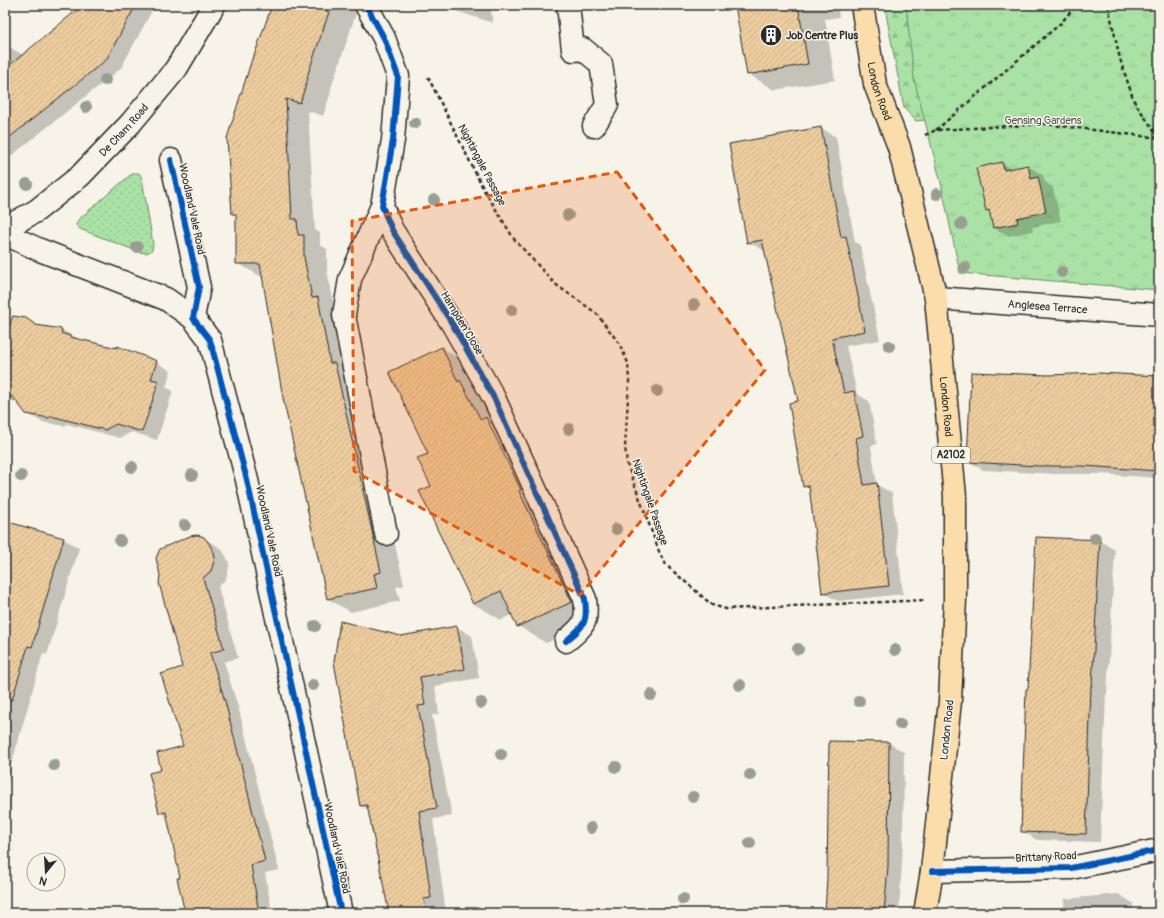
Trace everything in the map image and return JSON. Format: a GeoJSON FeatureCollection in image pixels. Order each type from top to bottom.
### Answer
{"type":"FeatureCollection","features":[{"type":"Feature","properties":{"kind":"main road","name":"London Road"},"geometry":{"type":"LineString","coordinates":[[862,5],[875,84],[899,147],[936,298],[955,496],[955,599],[950,701],[932,871],[924,913]]}},
{"type":"Feature","properties":{"kind":"street","name":"De Cham Road"},"geometry":{"type":"LineString","coordinates":[[5,228],[36,211],[80,176],[130,124],[176,69],[214,5]]}},
{"type":"Feature","properties":{"kind":"street"},"geometry":{"type":"LineString","coordinates":[[366,5],[384,38],[398,76],[392,140],[382,206],[350,279],[344,315],[386,534]]}},
{"type":"Feature","properties":{"kind":"street"},"geometry":{"type":"LineString","coordinates":[[568,5],[573,50],[583,49],[601,64],[607,104],[594,126]]}},
{"type":"Feature","properties":{"kind":"street","name":"Woodland Vale Road"},"geometry":{"type":"LineString","coordinates":[[171,160],[199,287],[193,318],[210,340],[247,480],[341,913]]}},
{"type":"Feature","properties":{"kind":"street","name":"Hampden Close"},"geometry":{"type":"LineString","coordinates":[[382,206],[392,230],[453,325],[494,398],[585,599],[587,615],[582,628],[566,641]]}},
{"type":"Feature","properties":{"kind":"street"},"geometry":{"type":"LineString","coordinates":[[5,234],[40,250],[166,299],[193,318]]}},
{"type":"Feature","properties":{"kind":"street","name":"Anglesea Terrace"},"geometry":{"type":"LineString","coordinates":[[936,298],[1159,315]]}},
{"type":"Feature","properties":{"kind":"street","name":"Brittany Road"},"geometry":{"type":"LineString","coordinates":[[932,871],[1071,868],[1159,850]]}},
{"type":"Feature","properties":{"kind":"path"},"geometry":{"type":"LineString","coordinates":[[899,147],[936,130],[1061,23],[1076,5]]}},
{"type":"Feature","properties":{"kind":"path"},"geometry":{"type":"LineString","coordinates":[[1108,5],[1120,59],[1134,101],[1159,138]]}},
{"type":"Feature","properties":{"kind":"path"},"geometry":{"type":"LineString","coordinates":[[936,130],[1045,124],[1159,138]]}},
{"type":"Feature","properties":{"kind":"highlighted area"},"geometry":{"type":"Polygon","coordinates":[[[617,172],[765,370],[580,595],[354,471],[352,221],[617,172]]]}},
{"type":"Feature","properties":{"kind":"green space"},"geometry":{"type":"Polygon","coordinates":[[[885,5],[929,5],[934,119],[916,121],[904,108],[885,5]]]}},
{"type":"Feature","properties":{"kind":"green space","name":"Gensing Gardens"},"geometry":{"type":"Polygon","coordinates":[[[906,5],[1159,5],[1159,290],[960,273],[941,183],[914,79],[906,5]]]}},
{"type":"Feature","properties":{"kind":"green space"},"geometry":{"type":"Polygon","coordinates":[[[139,173],[142,178],[153,244],[152,250],[147,253],[139,252],[80,229],[76,225],[78,220],[129,176],[139,173]]]}},
{"type":"Feature","properties":{"kind":"building"},"geometry":{"type":"Polygon","coordinates":[[[83,5],[136,5],[106,60],[5,141],[5,69],[83,5]]]}},
{"type":"Feature","properties":{"kind":"building"},"geometry":{"type":"Polygon","coordinates":[[[272,5],[309,5],[329,12],[307,77],[308,78],[300,103],[286,99],[292,219],[297,219],[298,235],[304,235],[304,257],[312,298],[318,297],[330,363],[335,363],[381,572],[374,574],[377,588],[327,599],[283,398],[260,264],[236,264],[236,214],[232,214],[227,138],[253,56],[272,5]]]}},
{"type":"Feature","properties":{"kind":"building","name":"Job Centre Plus"},"geometry":{"type":"Polygon","coordinates":[[[735,5],[798,5],[808,64],[747,75],[735,5]]]}},
{"type":"Feature","properties":{"kind":"building"},"geometry":{"type":"Polygon","coordinates":[[[821,127],[841,237],[846,236],[865,331],[832,338],[844,393],[854,391],[863,436],[856,438],[864,485],[877,483],[889,586],[822,593],[809,486],[803,487],[789,403],[798,401],[762,240],[747,243],[729,144],[821,127]]]}},
{"type":"Feature","properties":{"kind":"building"},"geometry":{"type":"Polygon","coordinates":[[[1002,162],[1004,170],[1028,165],[1031,179],[1038,177],[1046,212],[1017,218],[1018,223],[993,228],[989,210],[986,211],[976,168],[1002,162]]]}},
{"type":"Feature","properties":{"kind":"building"},"geometry":{"type":"Polygon","coordinates":[[[13,316],[26,318],[36,325],[62,329],[61,333],[70,337],[117,348],[117,346],[157,361],[151,379],[159,381],[142,432],[116,424],[105,430],[51,416],[49,418],[26,414],[13,397],[5,395],[5,337],[13,316]]]}},
{"type":"Feature","properties":{"kind":"building"},"geometry":{"type":"Polygon","coordinates":[[[442,347],[458,382],[460,380],[481,420],[486,417],[521,490],[519,491],[572,602],[517,627],[501,591],[473,604],[419,491],[431,486],[417,458],[428,454],[389,372],[442,347]]]}},
{"type":"Feature","properties":{"kind":"building"},"geometry":{"type":"Polygon","coordinates":[[[971,372],[1048,375],[1099,373],[1159,376],[1159,471],[1083,466],[1039,466],[967,462],[971,372]]]}},
{"type":"Feature","properties":{"kind":"building"},"geometry":{"type":"Polygon","coordinates":[[[5,521],[64,538],[32,647],[28,646],[12,700],[5,699],[5,521]]]}},
{"type":"Feature","properties":{"kind":"building"},"geometry":{"type":"Polygon","coordinates":[[[198,535],[204,537],[214,552],[215,558],[211,571],[203,578],[224,649],[210,653],[225,701],[265,861],[251,865],[259,913],[185,913],[177,878],[180,878],[166,812],[159,813],[149,773],[161,770],[157,753],[183,746],[161,674],[182,667],[159,583],[160,575],[156,558],[160,549],[190,536],[198,535]]]}},
{"type":"Feature","properties":{"kind":"building"},"geometry":{"type":"Polygon","coordinates":[[[1036,537],[1100,540],[1091,686],[1086,834],[1021,832],[1026,689],[1028,689],[1036,537]]]}},
{"type":"Feature","properties":{"kind":"building"},"geometry":{"type":"Polygon","coordinates":[[[340,621],[401,636],[457,626],[465,669],[420,677],[425,705],[418,706],[437,808],[419,811],[431,898],[424,899],[427,913],[389,913],[367,805],[360,806],[334,662],[340,621]]]}},
{"type":"Feature","properties":{"kind":"building"},"geometry":{"type":"Polygon","coordinates":[[[829,741],[889,742],[888,866],[884,913],[825,913],[829,741]]]}},
{"type":"Feature","properties":{"kind":"cycle path"},"geometry":{"type":"LineString","coordinates":[[366,5],[384,38],[398,76],[393,140],[382,206],[392,230],[453,325],[494,398],[585,599],[585,619],[581,627],[566,641]]}},
{"type":"Feature","properties":{"kind":"cycle path"},"geometry":{"type":"LineString","coordinates":[[171,160],[199,287],[193,318],[210,340],[247,480],[341,913]]}},
{"type":"Feature","properties":{"kind":"cycle path"},"geometry":{"type":"LineString","coordinates":[[932,871],[1071,868],[1159,850]]}},
{"type":"Feature","properties":{"kind":"place","name":"Job Centre Plus"},"geometry":{"type":"Point","coordinates":[771,35]}}]}
